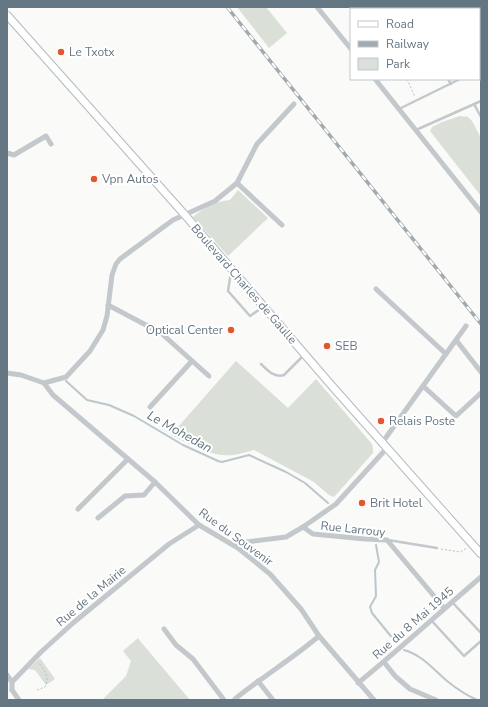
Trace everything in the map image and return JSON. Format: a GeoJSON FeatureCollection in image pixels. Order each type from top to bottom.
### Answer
{"type":"FeatureCollection","features":[{"type":"Feature","properties":{"kind":"main road","name":"Boulevard Charles de Gaulle"},"geometry":{"type":"LineString","coordinates":[[7,15],[185,215],[304,354],[481,554]]}},
{"type":"Feature","properties":{"kind":"main road"},"geometry":{"type":"LineString","coordinates":[[472,545],[481,546]]}},
{"type":"Feature","properties":{"kind":"street"},"geometry":{"type":"LineString","coordinates":[[318,7],[350,48]]}},
{"type":"Feature","properties":{"kind":"street"},"geometry":{"type":"LineString","coordinates":[[376,80],[481,212]]}},
{"type":"Feature","properties":{"kind":"street"},"geometry":{"type":"LineString","coordinates":[[44,383],[66,378],[90,351],[103,330],[112,275],[116,264],[120,259],[174,220],[215,201],[237,183],[257,144],[294,104]]}},
{"type":"Feature","properties":{"kind":"street"},"geometry":{"type":"LineString","coordinates":[[7,153],[14,155],[46,136],[51,144]]}},
{"type":"Feature","properties":{"kind":"street"},"geometry":{"type":"LineString","coordinates":[[237,183],[282,225]]}},
{"type":"Feature","properties":{"kind":"street"},"geometry":{"type":"LineString","coordinates":[[376,288],[446,354]]}},
{"type":"Feature","properties":{"kind":"street"},"geometry":{"type":"LineString","coordinates":[[108,306],[162,333],[210,376]]}},
{"type":"Feature","properties":{"kind":"street"},"geometry":{"type":"LineString","coordinates":[[231,544],[286,536],[303,527],[336,504],[385,445],[423,386],[466,326]]}},
{"type":"Feature","properties":{"kind":"street"},"geometry":{"type":"LineString","coordinates":[[456,340],[481,372]]}},
{"type":"Feature","properties":{"kind":"street"},"geometry":{"type":"LineString","coordinates":[[150,407],[192,361]]}},
{"type":"Feature","properties":{"kind":"street","name":"Rue du Souvenir"},"geometry":{"type":"LineString","coordinates":[[7,373],[22,375],[44,383],[53,395],[155,482],[199,525],[231,544],[270,574],[300,609],[319,636],[374,700]]}},
{"type":"Feature","properties":{"kind":"street"},"geometry":{"type":"LineString","coordinates":[[423,386],[456,416],[481,393]]}},
{"type":"Feature","properties":{"kind":"street"},"geometry":{"type":"LineString","coordinates":[[78,510],[128,459]]}},
{"type":"Feature","properties":{"kind":"street"},"geometry":{"type":"LineString","coordinates":[[98,518],[125,496],[144,495],[155,482]]}},
{"type":"Feature","properties":{"kind":"street","name":"Rue de la Mairie"},"geometry":{"type":"LineString","coordinates":[[12,682],[73,623],[169,544],[199,525]]}},
{"type":"Feature","properties":{"kind":"street","name":"Rue Larrouy"},"geometry":{"type":"LineString","coordinates":[[303,527],[313,534],[387,540],[444,608]]}},
{"type":"Feature","properties":{"kind":"street","name":"Rue du 8 Mai 1945"},"geometry":{"type":"LineString","coordinates":[[358,683],[481,577]]}},
{"type":"Feature","properties":{"kind":"street"},"geometry":{"type":"LineString","coordinates":[[164,628],[176,645],[193,659],[224,700]]}},
{"type":"Feature","properties":{"kind":"street"},"geometry":{"type":"LineString","coordinates":[[234,700],[258,681],[297,655],[319,636]]}},
{"type":"Feature","properties":{"kind":"street"},"geometry":{"type":"LineString","coordinates":[[384,662],[395,676],[410,689],[436,700]]}},
{"type":"Feature","properties":{"kind":"street"},"geometry":{"type":"LineString","coordinates":[[7,675],[12,682],[10,691],[19,700]]}},
{"type":"Feature","properties":{"kind":"street"},"geometry":{"type":"LineString","coordinates":[[258,681],[273,700]]}},
{"type":"Feature","properties":{"kind":"lane"},"geometry":{"type":"LineString","coordinates":[[449,80],[451,84]]}},
{"type":"Feature","properties":{"kind":"lane"},"geometry":{"type":"LineString","coordinates":[[399,109],[458,80]]}},
{"type":"Feature","properties":{"kind":"lane"},"geometry":{"type":"LineString","coordinates":[[416,130],[481,101]]}},
{"type":"Feature","properties":{"kind":"lane"},"geometry":{"type":"LineString","coordinates":[[474,104],[481,117]]}},
{"type":"Feature","properties":{"kind":"lane"},"geometry":{"type":"LineString","coordinates":[[232,269],[228,290],[250,316],[263,307]]}},
{"type":"Feature","properties":{"kind":"lane"},"geometry":{"type":"LineString","coordinates":[[261,364],[275,376],[280,376],[284,375],[304,354]]}},
{"type":"Feature","properties":{"kind":"lane"},"geometry":{"type":"LineString","coordinates":[[387,540],[437,548]]}},
{"type":"Feature","properties":{"kind":"lane"},"geometry":{"type":"LineString","coordinates":[[452,602],[481,633]]}},
{"type":"Feature","properties":{"kind":"lane"},"geometry":{"type":"LineString","coordinates":[[430,620],[464,656],[481,641]]}},
{"type":"Feature","properties":{"kind":"path"},"geometry":{"type":"LineString","coordinates":[[407,80],[417,101]]}},
{"type":"Feature","properties":{"kind":"path"},"geometry":{"type":"LineString","coordinates":[[437,548],[460,552],[472,545]]}},
{"type":"Feature","properties":{"kind":"path"},"geometry":{"type":"LineString","coordinates":[[36,658],[48,677],[46,686],[37,690]]}},
{"type":"Feature","properties":{"kind":"green space"},"geometry":{"type":"Polygon","coordinates":[[[237,7],[266,7],[287,33],[269,48],[237,7]]]}},
{"type":"Feature","properties":{"kind":"green space"},"geometry":{"type":"Polygon","coordinates":[[[460,116],[468,117],[472,121],[481,138],[481,196],[430,131],[432,127],[442,122],[460,116]]]}},
{"type":"Feature","properties":{"kind":"green space"},"geometry":{"type":"Polygon","coordinates":[[[238,190],[268,218],[228,256],[193,217],[210,206],[230,200],[238,190]]]}},
{"type":"Feature","properties":{"kind":"green space"},"geometry":{"type":"Polygon","coordinates":[[[236,361],[288,408],[316,379],[372,444],[373,453],[334,497],[329,495],[314,482],[254,450],[239,454],[221,455],[195,447],[171,435],[236,361]]]}},
{"type":"Feature","properties":{"kind":"green space"},"geometry":{"type":"Polygon","coordinates":[[[138,638],[190,700],[103,699],[126,676],[131,661],[123,651],[138,638]]]}},
{"type":"Feature","properties":{"kind":"green space"},"geometry":{"type":"Polygon","coordinates":[[[40,658],[55,679],[46,685],[35,670],[28,669],[40,658]]]}},
{"type":"Feature","properties":{"kind":"waterway","name":"Le Mohedan"},"geometry":{"type":"LineString","coordinates":[[66,381],[87,400],[109,405],[134,416],[183,445],[218,461],[222,462],[249,455],[286,472],[305,483],[328,503]]}},
{"type":"Feature","properties":{"kind":"waterway","name":"Le Mohedan"},"geometry":{"type":"LineString","coordinates":[[376,545],[379,562],[375,570],[376,596],[370,607],[372,613],[394,640]]}},
{"type":"Feature","properties":{"kind":"waterway","name":"Le Mohedan"},"geometry":{"type":"LineString","coordinates":[[404,650],[422,659],[454,687],[477,700]]}},
{"type":"Feature","properties":{"kind":"railway"},"geometry":{"type":"LineString","coordinates":[[227,7],[481,324]]}},
{"type":"Feature","properties":{"kind":"place","name":"Le Txotx"},"geometry":{"type":"Point","coordinates":[61,52]}},
{"type":"Feature","properties":{"kind":"place","name":"Vpn Autos"},"geometry":{"type":"Point","coordinates":[94,179]}},
{"type":"Feature","properties":{"kind":"place","name":"Optical Center"},"geometry":{"type":"Point","coordinates":[231,330]}},
{"type":"Feature","properties":{"kind":"place","name":"SEB"},"geometry":{"type":"Point","coordinates":[327,346]}},
{"type":"Feature","properties":{"kind":"place","name":"Relais Poste"},"geometry":{"type":"Point","coordinates":[381,421]}},
{"type":"Feature","properties":{"kind":"place","name":"Brit Hotel"},"geometry":{"type":"Point","coordinates":[362,503]}}]}
